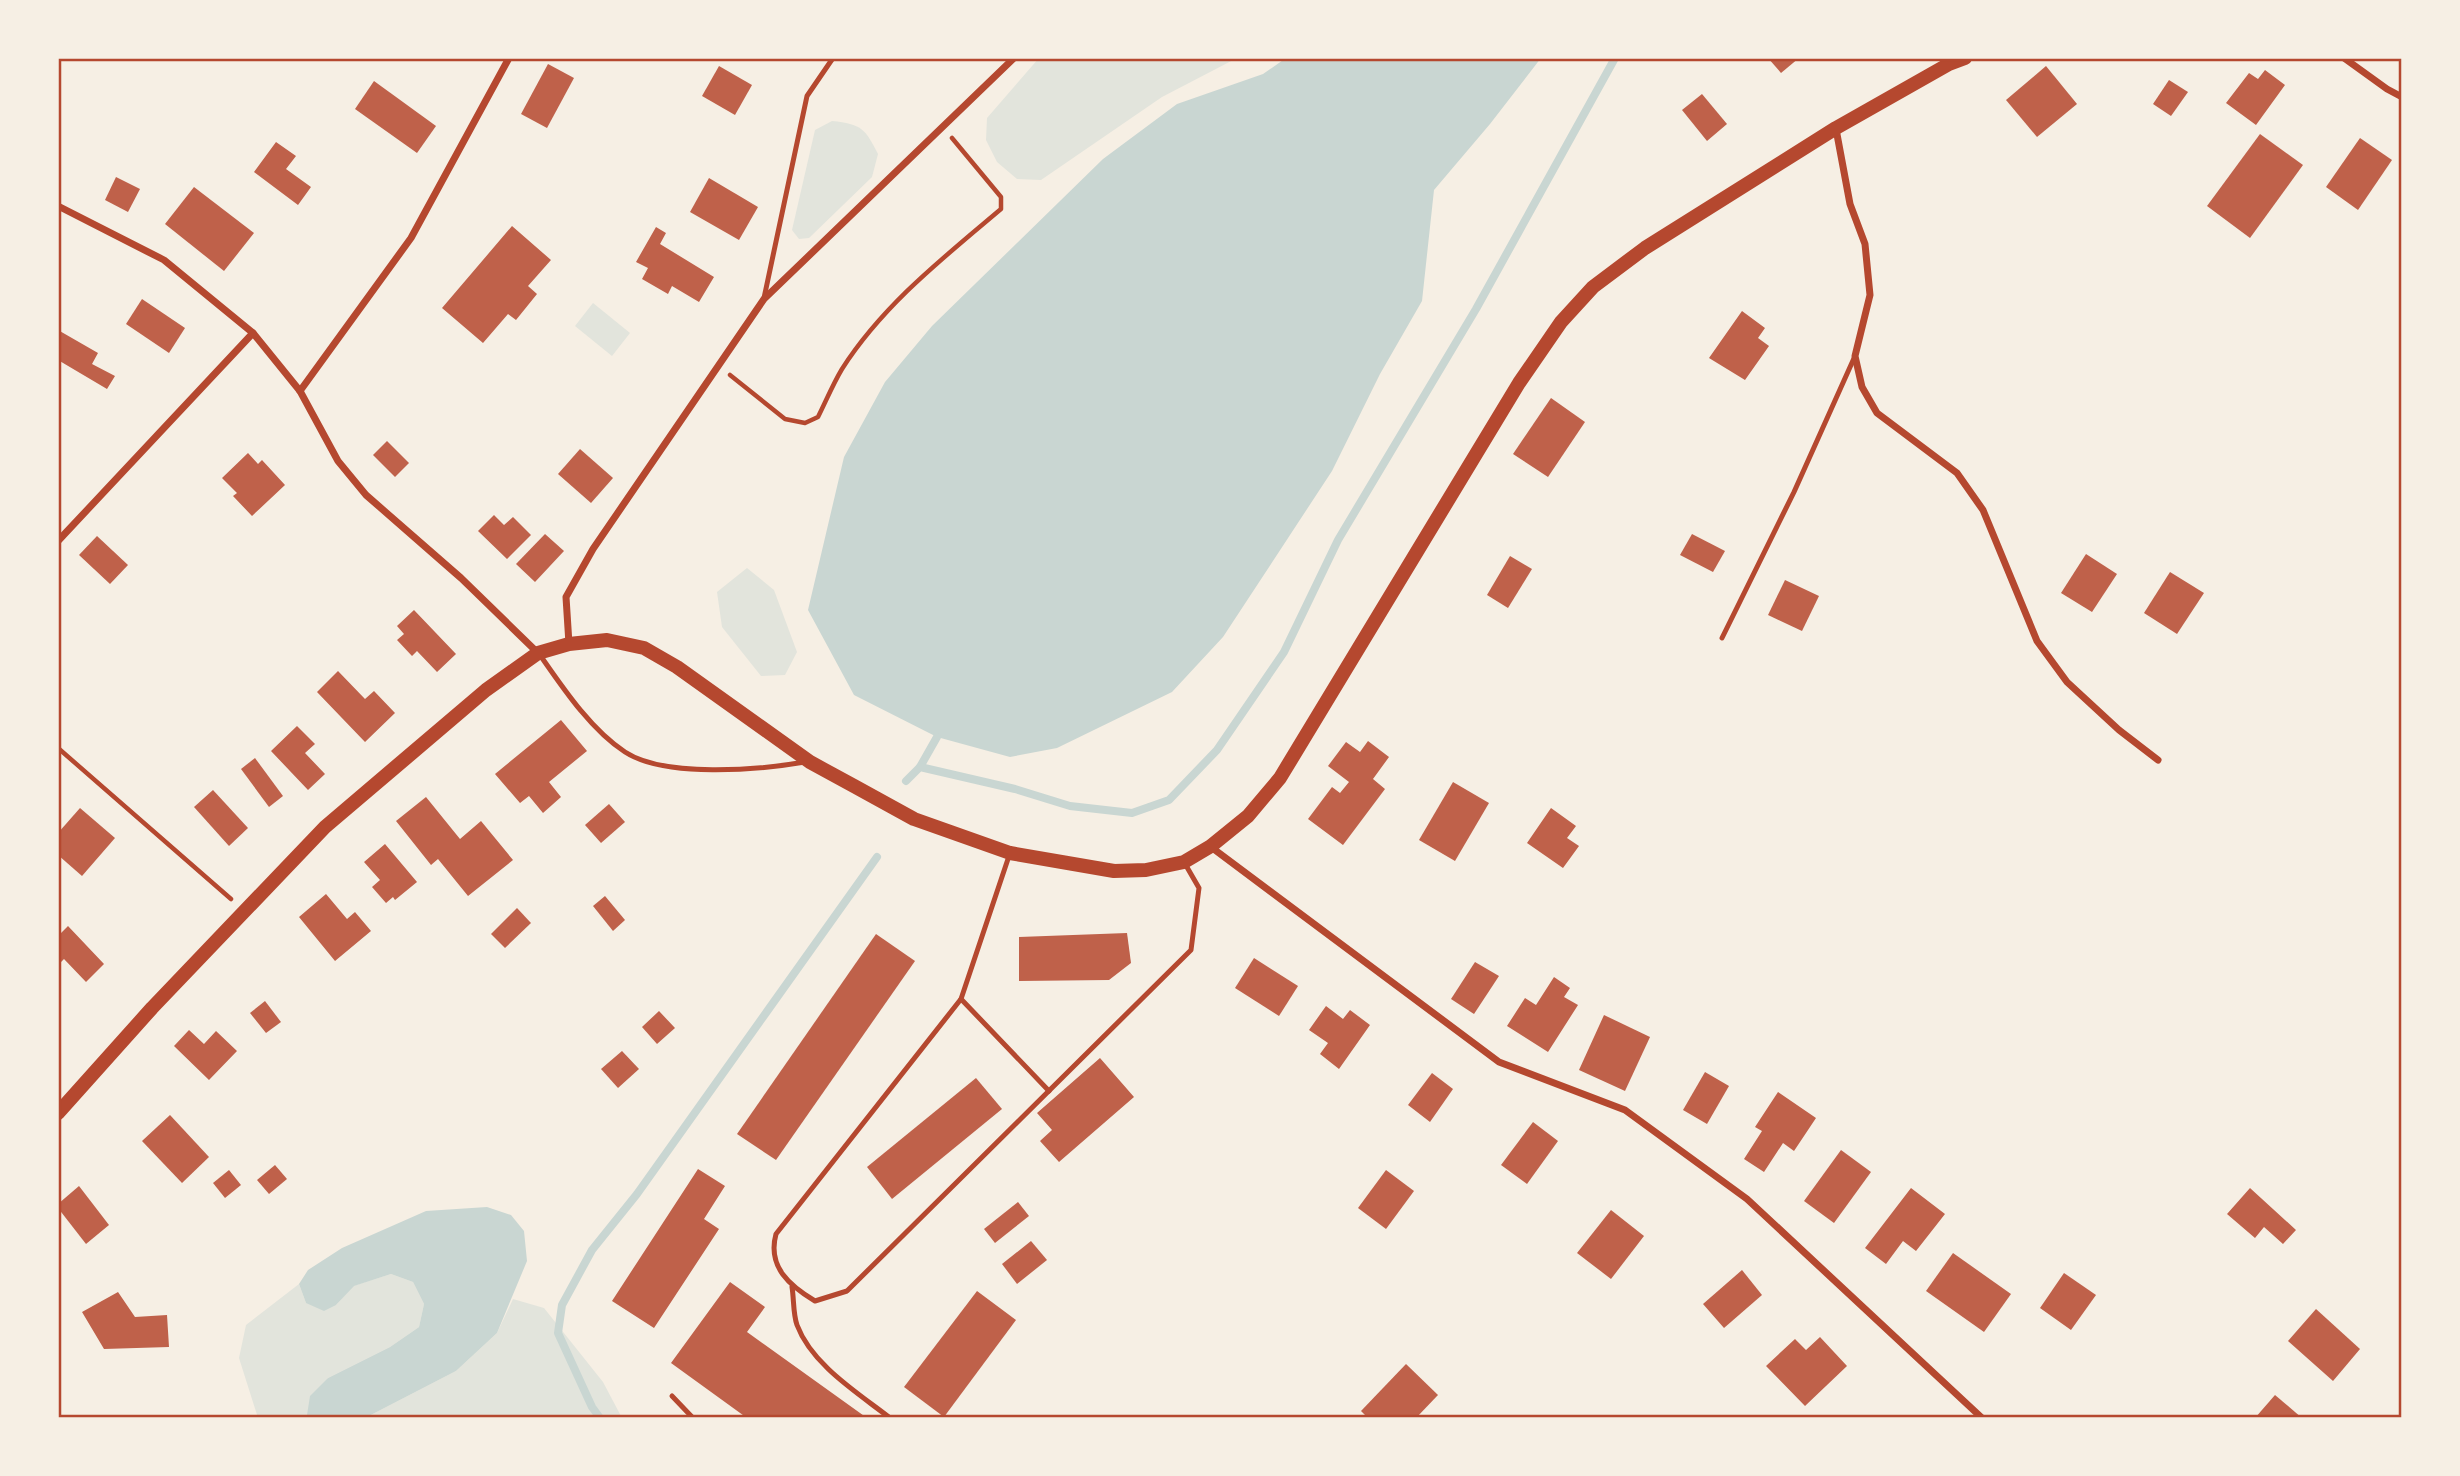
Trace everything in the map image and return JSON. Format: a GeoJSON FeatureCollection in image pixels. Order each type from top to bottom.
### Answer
{"type":"FeatureCollection","features":[{"type":"Feature","properties":{"kind":"main road"},"geometry":{"type":"LineString","coordinates":[[58,1113],[244,910],[325,827],[486,690],[538,653],[569,644],[607,640],[644,648],[677,667],[810,762],[914,819],[1010,853],[1114,871],[1146,870],[1184,862],[1211,846],[1248,816],[1280,778],[1519,383],[1561,323],[1593,287],[1645,248],[1836,128],[1948,64],[1965,58]]}},
{"type":"Feature","properties":{"kind":"street"},"geometry":{"type":"LineString","coordinates":[[300,391],[411,238],[509,58]]}},
{"type":"Feature","properties":{"kind":"street"},"geometry":{"type":"LineString","coordinates":[[569,644],[566,597],[593,549],[764,299],[1014,58]]}},
{"type":"Feature","properties":{"kind":"street"},"geometry":{"type":"LineString","coordinates":[[2344,58],[2402,97]]}},
{"type":"Feature","properties":{"kind":"street"},"geometry":{"type":"LineString","coordinates":[[1836,128],[1850,204],[1864,244],[1870,295],[1856,356],[1862,387],[1877,413],[1957,473],[1983,510],[2037,641],[2067,682],[2119,730],[2158,760]]}},
{"type":"Feature","properties":{"kind":"street"},"geometry":{"type":"LineString","coordinates":[[58,206],[164,260],[253,333],[300,391],[338,461],[366,495],[461,578],[538,653]]}},
{"type":"Feature","properties":{"kind":"street"},"geometry":{"type":"LineString","coordinates":[[58,541],[253,333]]}},
{"type":"Feature","properties":{"kind":"street"},"geometry":{"type":"LineString","coordinates":[[1211,846],[1499,1062],[1625,1110],[1736,1191],[1982,1418]]}},
{"type":"Feature","properties":{"kind":"lane"},"geometry":{"type":"LineString","coordinates":[[764,299],[807,96],[833,58]]}},
{"type":"Feature","properties":{"kind":"lane"},"geometry":{"type":"LineString","coordinates":[[1722,638],[1794,492],[1856,356]]}},
{"type":"Feature","properties":{"kind":"lane"},"geometry":{"type":"LineString","coordinates":[[538,653],[582,713],[625,752],[650,762],[707,769],[776,767],[810,762]]}},
{"type":"Feature","properties":{"kind":"lane"},"geometry":{"type":"LineString","coordinates":[[1010,853],[961,999],[776,1234],[772,1248],[776,1263],[792,1287],[815,1301],[847,1291],[1191,950],[1199,887],[1184,862]]}},
{"type":"Feature","properties":{"kind":"lane"},"geometry":{"type":"LineString","coordinates":[[961,999],[1049,1091]]}},
{"type":"Feature","properties":{"kind":"lane"},"geometry":{"type":"LineString","coordinates":[[792,1287],[797,1325],[812,1351],[834,1373],[890,1418]]}},
{"type":"Feature","properties":{"kind":"lane"},"geometry":{"type":"LineString","coordinates":[[673,1396],[693,1418]]}},
{"type":"Feature","properties":{"kind":"path"},"geometry":{"type":"LineString","coordinates":[[718,366],[785,419],[805,422],[818,417],[841,370],[873,326],[921,277],[1001,209],[1002,197],[943,127]]}},
{"type":"Feature","properties":{"kind":"path"},"geometry":{"type":"LineString","coordinates":[[58,747],[244,910]]}},
{"type":"Feature","properties":{"kind":"shaded area"},"geometry":{"type":"Polygon","coordinates":[[[1039,58],[1237,58],[1162,97],[1041,180],[1017,179],[997,162],[986,140],[987,118],[1039,58]]]}},
{"type":"Feature","properties":{"kind":"shaded area"},"geometry":{"type":"Polygon","coordinates":[[[1286,58],[1541,58],[1434,190],[1422,301],[1380,374],[1332,471],[1223,637],[1172,692],[1057,748],[1010,757],[937,737],[854,695],[808,610],[844,457],[885,382],[932,326],[1103,159],[1177,104],[1263,74],[1286,58]]]}},
{"type":"Feature","properties":{"kind":"shaded area"},"geometry":{"type":"Polygon","coordinates":[[[832,121],[856,126],[866,133],[878,154],[872,177],[809,238],[799,239],[792,230],[815,130],[832,121]]]}},
{"type":"Feature","properties":{"kind":"shaded area"},"geometry":{"type":"Polygon","coordinates":[[[593,303],[630,333],[612,356],[575,326],[593,303]]]}},
{"type":"Feature","properties":{"kind":"shaded area"},"geometry":{"type":"Polygon","coordinates":[[[747,568],[774,590],[797,652],[785,675],[761,676],[722,627],[717,592],[747,568]]]}},
{"type":"Feature","properties":{"kind":"shaded area"},"geometry":{"type":"Polygon","coordinates":[[[487,1207],[511,1215],[524,1231],[527,1261],[497,1333],[456,1371],[365,1418],[310,1418],[307,1415],[310,1396],[328,1378],[390,1347],[419,1327],[424,1304],[413,1282],[391,1274],[354,1286],[336,1305],[324,1311],[306,1303],[299,1284],[308,1270],[342,1248],[426,1211],[487,1207]]]}},
{"type":"Feature","properties":{"kind":"shaded area"},"geometry":{"type":"Polygon","coordinates":[[[391,1274],[413,1282],[424,1304],[419,1327],[390,1347],[328,1378],[307,1415],[310,1418],[258,1418],[239,1358],[246,1325],[299,1284],[306,1303],[336,1305],[353,1286],[391,1274]]]}},
{"type":"Feature","properties":{"kind":"shaded area"},"geometry":{"type":"Polygon","coordinates":[[[513,1299],[544,1308],[603,1382],[622,1418],[365,1418],[456,1371],[497,1333],[513,1299]]]}},
{"type":"Feature","properties":{"kind":"building"},"geometry":{"type":"Polygon","coordinates":[[[1768,58],[1799,58],[1781,73],[1768,58]]]}},
{"type":"Feature","properties":{"kind":"building"},"geometry":{"type":"Polygon","coordinates":[[[548,64],[574,78],[547,128],[521,114],[548,64]]]}},
{"type":"Feature","properties":{"kind":"building"},"geometry":{"type":"Polygon","coordinates":[[[719,66],[752,85],[735,115],[702,96],[719,66]]]}},
{"type":"Feature","properties":{"kind":"building"},"geometry":{"type":"Polygon","coordinates":[[[2046,66],[2077,104],[2037,137],[2006,100],[2046,66]]]}},
{"type":"Feature","properties":{"kind":"building"},"geometry":{"type":"Polygon","coordinates":[[[2265,70],[2285,85],[2256,125],[2226,103],[2249,73],[2258,79],[2265,70]]]}},
{"type":"Feature","properties":{"kind":"building"},"geometry":{"type":"Polygon","coordinates":[[[2169,80],[2188,92],[2171,116],[2153,104],[2169,80]]]}},
{"type":"Feature","properties":{"kind":"building"},"geometry":{"type":"Polygon","coordinates":[[[374,81],[436,126],[417,153],[355,109],[374,81]]]}},
{"type":"Feature","properties":{"kind":"building"},"geometry":{"type":"Polygon","coordinates":[[[1702,94],[1727,124],[1707,141],[1682,110],[1702,94]]]}},
{"type":"Feature","properties":{"kind":"building"},"geometry":{"type":"Polygon","coordinates":[[[2260,134],[2303,165],[2250,238],[2207,206],[2260,134]]]}},
{"type":"Feature","properties":{"kind":"building"},"geometry":{"type":"Polygon","coordinates":[[[2360,138],[2392,160],[2358,210],[2326,187],[2360,138]]]}},
{"type":"Feature","properties":{"kind":"building"},"geometry":{"type":"Polygon","coordinates":[[[276,142],[296,156],[286,169],[311,187],[298,205],[254,172],[276,142]]]}},
{"type":"Feature","properties":{"kind":"building"},"geometry":{"type":"Polygon","coordinates":[[[116,177],[140,189],[128,212],[105,200],[116,177]]]}},
{"type":"Feature","properties":{"kind":"building"},"geometry":{"type":"Polygon","coordinates":[[[709,178],[758,207],[739,240],[690,212],[709,178]]]}},
{"type":"Feature","properties":{"kind":"building"},"geometry":{"type":"Polygon","coordinates":[[[194,187],[254,233],[224,271],[165,224],[194,187]]]}},
{"type":"Feature","properties":{"kind":"building"},"geometry":{"type":"Polygon","coordinates":[[[512,226],[551,260],[528,286],[537,294],[516,320],[508,314],[483,343],[442,308],[512,226]]]}},
{"type":"Feature","properties":{"kind":"building"},"geometry":{"type":"Polygon","coordinates":[[[656,227],[666,233],[660,244],[714,277],[699,302],[672,286],[668,294],[642,279],[648,268],[636,262],[656,227]]]}},
{"type":"Feature","properties":{"kind":"building"},"geometry":{"type":"Polygon","coordinates":[[[142,299],[185,328],[169,353],[126,324],[142,299]]]}},
{"type":"Feature","properties":{"kind":"building"},"geometry":{"type":"Polygon","coordinates":[[[1742,311],[1765,328],[1758,338],[1769,346],[1745,380],[1709,358],[1742,311]]]}},
{"type":"Feature","properties":{"kind":"building"},"geometry":{"type":"Polygon","coordinates":[[[58,330],[98,353],[92,364],[115,376],[107,389],[58,360],[58,330]]]}},
{"type":"Feature","properties":{"kind":"building"},"geometry":{"type":"Polygon","coordinates":[[[1551,398],[1585,422],[1548,477],[1513,454],[1551,398]]]}},
{"type":"Feature","properties":{"kind":"building"},"geometry":{"type":"Polygon","coordinates":[[[387,441],[409,463],[395,477],[373,455],[387,441]]]}},
{"type":"Feature","properties":{"kind":"building"},"geometry":{"type":"Polygon","coordinates":[[[580,449],[613,478],[591,503],[558,474],[580,449]]]}},
{"type":"Feature","properties":{"kind":"building"},"geometry":{"type":"Polygon","coordinates":[[[248,453],[258,464],[262,460],[285,485],[252,516],[233,496],[237,493],[222,478],[248,453]]]}},
{"type":"Feature","properties":{"kind":"building"},"geometry":{"type":"Polygon","coordinates":[[[494,515],[504,525],[513,517],[531,535],[507,559],[478,531],[494,515]]]}},
{"type":"Feature","properties":{"kind":"building"},"geometry":{"type":"Polygon","coordinates":[[[545,534],[564,551],[535,582],[516,564],[545,534]]]}},
{"type":"Feature","properties":{"kind":"building"},"geometry":{"type":"Polygon","coordinates":[[[1692,534],[1725,551],[1713,572],[1680,555],[1692,534]]]}},
{"type":"Feature","properties":{"kind":"building"},"geometry":{"type":"Polygon","coordinates":[[[97,536],[128,565],[110,584],[79,555],[97,536]]]}},
{"type":"Feature","properties":{"kind":"building"},"geometry":{"type":"Polygon","coordinates":[[[2086,554],[2117,574],[2092,612],[2061,593],[2086,554]]]}},
{"type":"Feature","properties":{"kind":"building"},"geometry":{"type":"Polygon","coordinates":[[[1510,556],[1532,569],[1508,608],[1487,595],[1510,556]]]}},
{"type":"Feature","properties":{"kind":"building"},"geometry":{"type":"Polygon","coordinates":[[[2170,572],[2204,593],[2177,634],[2144,613],[2170,572]]]}},
{"type":"Feature","properties":{"kind":"building"},"geometry":{"type":"Polygon","coordinates":[[[1785,580],[1819,596],[1802,631],[1768,615],[1785,580]]]}},
{"type":"Feature","properties":{"kind":"building"},"geometry":{"type":"Polygon","coordinates":[[[414,610],[456,654],[437,672],[417,651],[412,656],[397,640],[404,634],[397,626],[414,610]]]}},
{"type":"Feature","properties":{"kind":"building"},"geometry":{"type":"Polygon","coordinates":[[[338,671],[365,699],[374,691],[395,713],[365,742],[317,692],[338,671]]]}},
{"type":"Feature","properties":{"kind":"building"},"geometry":{"type":"Polygon","coordinates":[[[561,720],[587,751],[549,782],[561,797],[543,813],[529,796],[520,803],[495,774],[561,720]]]}},
{"type":"Feature","properties":{"kind":"building"},"geometry":{"type":"Polygon","coordinates":[[[297,726],[315,744],[305,753],[325,774],[308,790],[271,751],[297,726]]]}},
{"type":"Feature","properties":{"kind":"building"},"geometry":{"type":"Polygon","coordinates":[[[1368,741],[1389,757],[1373,779],[1385,789],[1343,845],[1308,819],[1332,787],[1340,793],[1349,782],[1328,766],[1346,742],[1360,752],[1368,741]]]}},
{"type":"Feature","properties":{"kind":"building"},"geometry":{"type":"Polygon","coordinates":[[[255,758],[283,796],[269,807],[241,769],[255,758]]]}},
{"type":"Feature","properties":{"kind":"building"},"geometry":{"type":"Polygon","coordinates":[[[1453,782],[1489,803],[1455,861],[1419,840],[1453,782]]]}},
{"type":"Feature","properties":{"kind":"building"},"geometry":{"type":"Polygon","coordinates":[[[213,790],[248,828],[229,846],[194,807],[213,790]]]}},
{"type":"Feature","properties":{"kind":"building"},"geometry":{"type":"Polygon","coordinates":[[[426,797],[460,839],[481,821],[513,860],[468,896],[438,859],[431,865],[396,821],[426,797]]]}},
{"type":"Feature","properties":{"kind":"building"},"geometry":{"type":"Polygon","coordinates":[[[609,804],[625,822],[601,843],[585,825],[609,804]]]}},
{"type":"Feature","properties":{"kind":"building"},"geometry":{"type":"Polygon","coordinates":[[[80,808],[115,838],[82,876],[58,855],[58,833],[80,808]]]}},
{"type":"Feature","properties":{"kind":"building"},"geometry":{"type":"Polygon","coordinates":[[[1551,808],[1576,826],[1567,838],[1579,846],[1563,868],[1527,843],[1551,808]]]}},
{"type":"Feature","properties":{"kind":"building"},"geometry":{"type":"Polygon","coordinates":[[[385,844],[417,882],[395,900],[393,897],[386,903],[372,887],[380,880],[364,862],[385,844]]]}},
{"type":"Feature","properties":{"kind":"building"},"geometry":{"type":"Polygon","coordinates":[[[326,894],[347,919],[355,912],[371,931],[335,961],[299,917],[326,894]]]}},
{"type":"Feature","properties":{"kind":"building"},"geometry":{"type":"Polygon","coordinates":[[[605,896],[625,920],[613,931],[593,906],[605,896]]]}},
{"type":"Feature","properties":{"kind":"building"},"geometry":{"type":"Polygon","coordinates":[[[517,908],[531,923],[505,948],[491,934],[517,908]]]}},
{"type":"Feature","properties":{"kind":"building"},"geometry":{"type":"Polygon","coordinates":[[[68,926],[104,964],[86,982],[64,959],[58,965],[58,936],[68,926]]]}},
{"type":"Feature","properties":{"kind":"building"},"geometry":{"type":"Polygon","coordinates":[[[1127,933],[1131,963],[1109,980],[1019,981],[1019,937],[1127,933]]]}},
{"type":"Feature","properties":{"kind":"building"},"geometry":{"type":"Polygon","coordinates":[[[876,934],[915,961],[776,1160],[737,1134],[876,934]]]}},
{"type":"Feature","properties":{"kind":"building"},"geometry":{"type":"Polygon","coordinates":[[[1254,958],[1298,986],[1279,1016],[1235,988],[1254,958]]]}},
{"type":"Feature","properties":{"kind":"building"},"geometry":{"type":"Polygon","coordinates":[[[1475,962],[1499,976],[1474,1014],[1451,999],[1475,962]]]}},
{"type":"Feature","properties":{"kind":"building"},"geometry":{"type":"Polygon","coordinates":[[[1554,977],[1570,988],[1564,997],[1578,1005],[1548,1052],[1507,1026],[1525,998],[1536,1005],[1554,977]]]}},
{"type":"Feature","properties":{"kind":"building"},"geometry":{"type":"Polygon","coordinates":[[[265,1001],[281,1022],[266,1033],[250,1013],[265,1001]]]}},
{"type":"Feature","properties":{"kind":"building"},"geometry":{"type":"Polygon","coordinates":[[[1326,1006],[1343,1019],[1350,1010],[1370,1025],[1339,1069],[1320,1054],[1328,1043],[1309,1030],[1326,1006]]]}},
{"type":"Feature","properties":{"kind":"building"},"geometry":{"type":"Polygon","coordinates":[[[659,1011],[675,1028],[657,1044],[642,1027],[659,1011]]]}},
{"type":"Feature","properties":{"kind":"building"},"geometry":{"type":"Polygon","coordinates":[[[1604,1015],[1650,1037],[1625,1091],[1579,1070],[1604,1015]]]}},
{"type":"Feature","properties":{"kind":"building"},"geometry":{"type":"Polygon","coordinates":[[[189,1030],[204,1044],[216,1031],[237,1051],[209,1080],[174,1046],[189,1030]]]}},
{"type":"Feature","properties":{"kind":"building"},"geometry":{"type":"Polygon","coordinates":[[[622,1051],[639,1069],[618,1088],[601,1069],[622,1051]]]}},
{"type":"Feature","properties":{"kind":"building"},"geometry":{"type":"Polygon","coordinates":[[[1100,1058],[1134,1097],[1059,1162],[1040,1141],[1052,1130],[1037,1113],[1100,1058]]]}},
{"type":"Feature","properties":{"kind":"building"},"geometry":{"type":"Polygon","coordinates":[[[1705,1072],[1729,1086],[1707,1124],[1683,1110],[1705,1072]]]}},
{"type":"Feature","properties":{"kind":"building"},"geometry":{"type":"Polygon","coordinates":[[[1432,1073],[1453,1089],[1430,1122],[1408,1105],[1432,1073]]]}},
{"type":"Feature","properties":{"kind":"building"},"geometry":{"type":"Polygon","coordinates":[[[976,1078],[1002,1109],[892,1199],[867,1167],[976,1078]]]}},
{"type":"Feature","properties":{"kind":"building"},"geometry":{"type":"Polygon","coordinates":[[[1778,1092],[1816,1118],[1794,1151],[1783,1143],[1764,1172],[1744,1159],[1762,1131],[1755,1127],[1778,1092]]]}},
{"type":"Feature","properties":{"kind":"building"},"geometry":{"type":"Polygon","coordinates":[[[170,1115],[209,1157],[182,1183],[142,1141],[170,1115]]]}},
{"type":"Feature","properties":{"kind":"building"},"geometry":{"type":"Polygon","coordinates":[[[1533,1122],[1558,1141],[1527,1184],[1501,1165],[1533,1122]]]}},
{"type":"Feature","properties":{"kind":"building"},"geometry":{"type":"Polygon","coordinates":[[[1841,1150],[1871,1172],[1834,1223],[1804,1201],[1841,1150]]]}},
{"type":"Feature","properties":{"kind":"building"},"geometry":{"type":"Polygon","coordinates":[[[275,1165],[287,1179],[269,1194],[257,1180],[275,1165]]]}},
{"type":"Feature","properties":{"kind":"building"},"geometry":{"type":"Polygon","coordinates":[[[698,1169],[725,1186],[704,1219],[719,1229],[654,1328],[612,1301],[698,1169]]]}},
{"type":"Feature","properties":{"kind":"building"},"geometry":{"type":"Polygon","coordinates":[[[229,1170],[241,1185],[225,1198],[213,1183],[229,1170]]]}},
{"type":"Feature","properties":{"kind":"building"},"geometry":{"type":"Polygon","coordinates":[[[1386,1170],[1414,1191],[1386,1229],[1358,1208],[1386,1170]]]}},
{"type":"Feature","properties":{"kind":"building"},"geometry":{"type":"Polygon","coordinates":[[[79,1186],[109,1225],[86,1244],[58,1208],[58,1204],[79,1186]]]}},
{"type":"Feature","properties":{"kind":"building"},"geometry":{"type":"Polygon","coordinates":[[[1911,1188],[1945,1214],[1916,1251],[1903,1241],[1886,1264],[1865,1248],[1911,1188]]]}},
{"type":"Feature","properties":{"kind":"building"},"geometry":{"type":"Polygon","coordinates":[[[2250,1188],[2296,1230],[2283,1244],[2264,1227],[2255,1238],[2227,1214],[2250,1188]]]}},
{"type":"Feature","properties":{"kind":"building"},"geometry":{"type":"Polygon","coordinates":[[[1018,1202],[1029,1216],[995,1243],[984,1229],[1018,1202]]]}},
{"type":"Feature","properties":{"kind":"building"},"geometry":{"type":"Polygon","coordinates":[[[1611,1210],[1644,1236],[1611,1279],[1577,1253],[1611,1210]]]}},
{"type":"Feature","properties":{"kind":"building"},"geometry":{"type":"Polygon","coordinates":[[[1031,1241],[1047,1260],[1017,1284],[1002,1264],[1031,1241]]]}},
{"type":"Feature","properties":{"kind":"building"},"geometry":{"type":"Polygon","coordinates":[[[1953,1253],[2011,1294],[1984,1332],[1926,1291],[1953,1253]]]}},
{"type":"Feature","properties":{"kind":"building"},"geometry":{"type":"Polygon","coordinates":[[[1742,1270],[1762,1295],[1724,1328],[1703,1304],[1742,1270]]]}},
{"type":"Feature","properties":{"kind":"building"},"geometry":{"type":"Polygon","coordinates":[[[2064,1273],[2096,1295],[2071,1330],[2040,1308],[2064,1273]]]}},
{"type":"Feature","properties":{"kind":"building"},"geometry":{"type":"Polygon","coordinates":[[[730,1282],[765,1307],[747,1332],[867,1418],[747,1418],[671,1363],[730,1282]]]}},
{"type":"Feature","properties":{"kind":"building"},"geometry":{"type":"Polygon","coordinates":[[[977,1291],[1016,1320],[944,1417],[904,1387],[977,1291]]]}},
{"type":"Feature","properties":{"kind":"building"},"geometry":{"type":"Polygon","coordinates":[[[118,1292],[135,1317],[167,1315],[169,1347],[104,1349],[82,1312],[118,1292]]]}},
{"type":"Feature","properties":{"kind":"building"},"geometry":{"type":"Polygon","coordinates":[[[2316,1309],[2360,1349],[2333,1381],[2288,1341],[2316,1309]]]}},
{"type":"Feature","properties":{"kind":"building"},"geometry":{"type":"Polygon","coordinates":[[[1820,1337],[1847,1366],[1805,1406],[1766,1366],[1795,1339],[1806,1350],[1820,1337]]]}},
{"type":"Feature","properties":{"kind":"building"},"geometry":{"type":"Polygon","coordinates":[[[1406,1364],[1438,1395],[1416,1418],[1368,1418],[1361,1411],[1406,1364]]]}},
{"type":"Feature","properties":{"kind":"building"},"geometry":{"type":"Polygon","coordinates":[[[2275,1395],[2302,1418],[2255,1418],[2275,1395]]]}},
{"type":"Feature","properties":{"kind":"waterway"},"geometry":{"type":"LineString","coordinates":[[906,781],[920,767],[1015,789],[1070,806],[1132,813],[1169,800],[1217,750],[1284,652],[1338,540],[1476,309],[1615,58]]}},
{"type":"Feature","properties":{"kind":"waterway"},"geometry":{"type":"LineString","coordinates":[[920,767],[937,737]]}},
{"type":"Feature","properties":{"kind":"waterway"},"geometry":{"type":"LineString","coordinates":[[600,1418],[592,1407],[558,1333],[562,1305],[592,1250],[637,1194],[877,857]]}}]}
